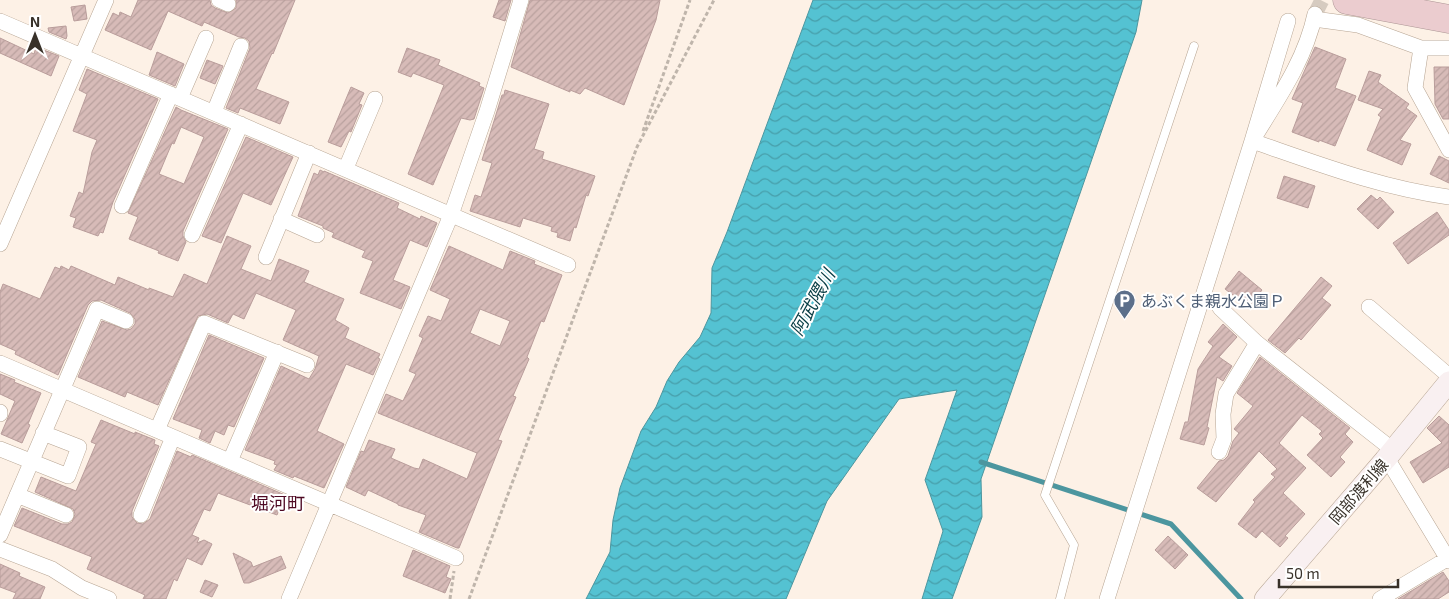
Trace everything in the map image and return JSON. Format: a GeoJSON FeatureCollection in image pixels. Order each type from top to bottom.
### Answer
{"type":"FeatureCollection","features":[{"type":"Feature","properties":{"kind":"highway"},"geometry":{"type":"LineString","coordinates":[[1347,0],[1449,18]]}},
{"type":"Feature","properties":{"kind":"main road","name":"岡部渡利線"},"geometry":{"type":"LineString","coordinates":[[1265,599],[1449,382]]}},
{"type":"Feature","properties":{"kind":"street"},"geometry":{"type":"LineString","coordinates":[[0,244],[106,0]]}},
{"type":"Feature","properties":{"kind":"street"},"geometry":{"type":"LineString","coordinates":[[289,599],[451,215],[487,111],[522,0]]}},
{"type":"Feature","properties":{"kind":"street"},"geometry":{"type":"LineString","coordinates":[[1252,141],[1297,68],[1315,16],[1358,25],[1421,48],[1449,48]]}},
{"type":"Feature","properties":{"kind":"street"},"geometry":{"type":"LineString","coordinates":[[0,21],[346,168],[568,265]]}},
{"type":"Feature","properties":{"kind":"street"},"geometry":{"type":"LineString","coordinates":[[1107,599],[1252,141],[1288,21]]}},
{"type":"Feature","properties":{"kind":"street"},"geometry":{"type":"LineString","coordinates":[[122,206],[206,38]]}},
{"type":"Feature","properties":{"kind":"street"},"geometry":{"type":"LineString","coordinates":[[214,112],[242,46]]}},
{"type":"Feature","properties":{"kind":"street"},"geometry":{"type":"LineString","coordinates":[[1421,48],[1415,88],[1449,150]]}},
{"type":"Feature","properties":{"kind":"street"},"geometry":{"type":"LineString","coordinates":[[346,168],[375,99]]}},
{"type":"Feature","properties":{"kind":"street"},"geometry":{"type":"LineString","coordinates":[[192,235],[241,124]]}},
{"type":"Feature","properties":{"kind":"street"},"geometry":{"type":"LineString","coordinates":[[1252,141],[1361,178],[1424,193],[1449,196]]}},
{"type":"Feature","properties":{"kind":"street"},"geometry":{"type":"LineString","coordinates":[[266,257],[309,153]]}},
{"type":"Feature","properties":{"kind":"street"},"geometry":{"type":"LineString","coordinates":[[281,219],[317,235]]}},
{"type":"Feature","properties":{"kind":"street"},"geometry":{"type":"LineString","coordinates":[[1369,307],[1449,376]]}},
{"type":"Feature","properties":{"kind":"street"},"geometry":{"type":"LineString","coordinates":[[1220,308],[1257,343],[1389,455],[1391,466],[1448,560],[1380,599]]}},
{"type":"Feature","properties":{"kind":"street"},"geometry":{"type":"LineString","coordinates":[[0,535],[97,309],[126,321]]}},
{"type":"Feature","properties":{"kind":"street"},"geometry":{"type":"LineString","coordinates":[[157,430],[204,323],[307,365]]}},
{"type":"Feature","properties":{"kind":"street"},"geometry":{"type":"LineString","coordinates":[[1219,452],[1224,439],[1223,414],[1226,394],[1257,343]]}},
{"type":"Feature","properties":{"kind":"street"},"geometry":{"type":"LineString","coordinates":[[230,462],[277,352]]}},
{"type":"Feature","properties":{"kind":"street"},"geometry":{"type":"LineString","coordinates":[[0,364],[456,558]]}},
{"type":"Feature","properties":{"kind":"street"},"geometry":{"type":"LineString","coordinates":[[0,449],[68,476],[79,447],[43,433]]}},
{"type":"Feature","properties":{"kind":"street"},"geometry":{"type":"LineString","coordinates":[[141,515],[173,437]]}},
{"type":"Feature","properties":{"kind":"street"},"geometry":{"type":"LineString","coordinates":[[18,495],[66,515]]}},
{"type":"Feature","properties":{"kind":"street"},"geometry":{"type":"LineString","coordinates":[[0,549],[52,569],[82,588],[109,599]]}},
{"type":"Feature","properties":{"kind":"lane"},"geometry":{"type":"LineString","coordinates":[[1060,599],[1074,545],[1045,495],[1194,46]]}},
{"type":"Feature","properties":{"kind":"path"},"geometry":{"type":"LineString","coordinates":[[469,599],[639,143],[690,0]]}},
{"type":"Feature","properties":{"kind":"path"},"geometry":{"type":"LineString","coordinates":[[639,143],[714,0]]}},
{"type":"Feature","properties":{"kind":"path"},"geometry":{"type":"LineString","coordinates":[[450,599],[456,558]]}},
{"type":"Feature","properties":{"kind":"water","name":"阿武隈川"},"geometry":{"type":"Polygon","coordinates":[[[813,0],[1142,0],[1136,32],[981,479],[982,517],[952,599],[922,599],[943,531],[925,480],[957,390],[899,399],[827,501],[786,599],[586,599],[610,552],[613,520],[620,488],[641,431],[656,407],[667,381],[679,362],[700,337],[711,313],[712,268],[813,0]]]}},
{"type":"Feature","properties":{"kind":"building"},"geometry":{"type":"Polygon","coordinates":[[[138,0],[210,0],[211,5],[215,8],[228,13],[236,8],[236,0],[295,0],[273,54],[256,89],[289,102],[280,124],[240,108],[238,113],[226,108],[250,48],[249,41],[245,38],[204,22],[202,26],[168,11],[151,50],[105,30],[113,13],[119,16],[120,12],[131,17],[138,0]]]}},
{"type":"Feature","properties":{"kind":"building"},"geometry":{"type":"Polygon","coordinates":[[[499,0],[511,0],[505,21],[493,17],[499,0]]]}},
{"type":"Feature","properties":{"kind":"building"},"geometry":{"type":"Polygon","coordinates":[[[530,0],[660,0],[656,20],[624,105],[585,88],[580,94],[570,90],[570,92],[511,67],[530,0]]]}},
{"type":"Feature","properties":{"kind":"building"},"geometry":{"type":"Polygon","coordinates":[[[85,5],[87,19],[74,21],[71,7],[85,5]]]}},
{"type":"Feature","properties":{"kind":"building"},"geometry":{"type":"Polygon","coordinates":[[[66,26],[66,39],[49,32],[48,28],[66,26]]]}},
{"type":"Feature","properties":{"kind":"building"},"geometry":{"type":"Polygon","coordinates":[[[0,38],[34,54],[36,47],[59,56],[51,76],[0,53],[0,38]]]}},
{"type":"Feature","properties":{"kind":"building"},"geometry":{"type":"Polygon","coordinates":[[[1315,47],[1346,59],[1335,88],[1356,96],[1335,146],[1292,132],[1303,103],[1292,99],[1315,47]]]}},
{"type":"Feature","properties":{"kind":"building"},"geometry":{"type":"Polygon","coordinates":[[[407,48],[440,60],[438,65],[480,83],[479,86],[484,88],[474,119],[461,118],[433,185],[408,174],[444,85],[413,73],[411,77],[398,72],[407,48]]]}},
{"type":"Feature","properties":{"kind":"building"},"geometry":{"type":"Polygon","coordinates":[[[157,52],[184,64],[175,86],[149,75],[157,52]]]}},
{"type":"Feature","properties":{"kind":"building"},"geometry":{"type":"Polygon","coordinates":[[[207,60],[223,66],[215,84],[200,78],[207,60]]]}},
{"type":"Feature","properties":{"kind":"building"},"geometry":{"type":"Polygon","coordinates":[[[1434,67],[1449,67],[1449,119],[1443,119],[1435,104],[1434,67]]]}},
{"type":"Feature","properties":{"kind":"building"},"geometry":{"type":"Polygon","coordinates":[[[87,69],[158,99],[113,202],[103,233],[100,232],[98,236],[73,227],[76,218],[70,216],[79,192],[83,194],[92,152],[97,140],[73,131],[87,94],[79,90],[87,69]]]}},
{"type":"Feature","properties":{"kind":"building"},"geometry":{"type":"Polygon","coordinates":[[[1369,71],[1381,75],[1378,82],[1409,104],[1406,108],[1417,116],[1400,140],[1411,144],[1402,165],[1367,150],[1381,117],[1378,115],[1383,109],[1358,100],[1369,71]]]}},
{"type":"Feature","properties":{"kind":"building"},"geometry":{"type":"Polygon","coordinates":[[[351,87],[364,93],[359,104],[362,105],[351,132],[349,131],[341,147],[328,142],[351,87]]]}},
{"type":"Feature","properties":{"kind":"building"},"geometry":{"type":"Polygon","coordinates":[[[505,90],[549,104],[534,149],[544,152],[542,159],[595,176],[588,196],[586,195],[570,241],[557,237],[558,233],[551,231],[552,227],[523,218],[520,227],[470,211],[475,195],[481,197],[492,163],[482,160],[505,90]]]}},
{"type":"Feature","properties":{"kind":"building"},"geometry":{"type":"Polygon","coordinates":[[[176,107],[228,129],[183,231],[186,242],[178,261],[129,239],[138,217],[128,213],[176,107]],[[181,127],[159,174],[184,184],[204,137],[181,127]]]}},
{"type":"Feature","properties":{"kind":"building"},"geometry":{"type":"Polygon","coordinates":[[[246,137],[293,157],[271,205],[243,193],[221,243],[202,236],[246,137]]]}},
{"type":"Feature","properties":{"kind":"building"},"geometry":{"type":"Polygon","coordinates":[[[1439,156],[1449,161],[1449,183],[1430,174],[1439,156]]]}},
{"type":"Feature","properties":{"kind":"building"},"geometry":{"type":"Polygon","coordinates":[[[320,170],[399,203],[397,208],[420,219],[421,216],[437,223],[427,247],[410,240],[393,280],[410,287],[401,309],[360,293],[373,261],[362,257],[365,251],[332,237],[334,233],[323,228],[323,226],[298,216],[314,173],[318,175],[320,170]]]}},
{"type":"Feature","properties":{"kind":"building"},"geometry":{"type":"Polygon","coordinates":[[[1284,176],[1315,186],[1308,208],[1277,198],[1284,176]]]}},
{"type":"Feature","properties":{"kind":"building"},"geometry":{"type":"Polygon","coordinates":[[[1371,195],[1377,200],[1380,197],[1394,212],[1378,229],[1357,209],[1371,195]]]}},
{"type":"Feature","properties":{"kind":"building"},"geometry":{"type":"Polygon","coordinates":[[[1437,212],[1449,230],[1449,235],[1408,264],[1393,243],[1437,212]]]}},
{"type":"Feature","properties":{"kind":"building"},"geometry":{"type":"Polygon","coordinates":[[[227,236],[251,246],[241,269],[271,281],[279,259],[309,271],[304,282],[344,299],[335,320],[349,328],[345,338],[380,354],[378,358],[380,359],[373,375],[346,364],[317,431],[344,444],[324,488],[274,470],[277,465],[274,464],[275,461],[245,450],[281,366],[309,379],[315,369],[319,356],[283,340],[296,310],[256,293],[244,319],[233,314],[228,323],[207,314],[198,316],[158,405],[127,392],[125,397],[78,377],[102,321],[127,330],[131,329],[135,324],[135,319],[130,313],[101,300],[92,301],[88,305],[58,375],[15,354],[16,351],[0,344],[0,292],[3,284],[40,299],[55,267],[60,269],[61,266],[69,270],[71,266],[115,285],[118,277],[149,290],[149,288],[173,297],[184,274],[207,284],[227,236]]]}},
{"type":"Feature","properties":{"kind":"building"},"geometry":{"type":"Polygon","coordinates":[[[449,246],[503,270],[510,251],[535,261],[534,264],[562,275],[544,322],[541,321],[527,357],[529,359],[513,396],[516,397],[498,440],[502,441],[459,548],[419,532],[426,515],[398,505],[368,490],[365,496],[346,487],[361,451],[364,452],[369,440],[395,449],[391,458],[414,468],[419,469],[423,459],[467,479],[477,453],[378,413],[386,394],[403,401],[416,374],[409,371],[423,338],[419,336],[428,316],[441,321],[450,299],[430,290],[449,246]],[[480,309],[470,333],[500,346],[510,321],[480,309]]]}},
{"type":"Feature","properties":{"kind":"building"},"geometry":{"type":"Polygon","coordinates":[[[1239,271],[1262,290],[1249,307],[1225,289],[1239,271]]]}},
{"type":"Feature","properties":{"kind":"building"},"geometry":{"type":"Polygon","coordinates":[[[1321,277],[1332,286],[1322,298],[1331,305],[1301,340],[1299,338],[1285,353],[1268,340],[1321,277]]]}},
{"type":"Feature","properties":{"kind":"building"},"geometry":{"type":"Polygon","coordinates":[[[1223,324],[1237,337],[1219,357],[1232,366],[1223,381],[1217,377],[1207,427],[1209,428],[1204,445],[1180,439],[1185,422],[1188,422],[1198,369],[1213,346],[1208,342],[1223,324]]]}},
{"type":"Feature","properties":{"kind":"building"},"geometry":{"type":"Polygon","coordinates":[[[209,335],[264,358],[234,427],[228,425],[224,435],[215,431],[210,443],[199,438],[202,430],[173,419],[209,335]]]}},
{"type":"Feature","properties":{"kind":"building"},"geometry":{"type":"Polygon","coordinates":[[[1260,357],[1350,428],[1345,434],[1353,442],[1340,457],[1345,462],[1331,477],[1307,455],[1323,438],[1319,434],[1322,431],[1302,415],[1279,443],[1306,468],[1283,493],[1305,514],[1285,536],[1288,538],[1280,547],[1262,531],[1256,538],[1238,524],[1255,502],[1253,500],[1275,477],[1271,474],[1277,469],[1259,451],[1216,502],[1197,488],[1219,461],[1224,460],[1228,456],[1233,441],[1239,433],[1234,429],[1253,406],[1237,393],[1260,357]]]}},
{"type":"Feature","properties":{"kind":"building"},"geometry":{"type":"Polygon","coordinates":[[[0,374],[41,393],[22,443],[1,434],[15,401],[0,394],[0,374]]]}},
{"type":"Feature","properties":{"kind":"building"},"geometry":{"type":"Polygon","coordinates":[[[1439,416],[1449,425],[1449,467],[1423,483],[1410,462],[1442,443],[1427,428],[1439,416]]]}},
{"type":"Feature","properties":{"kind":"building"},"geometry":{"type":"Polygon","coordinates":[[[101,420],[155,440],[154,444],[159,446],[132,511],[132,517],[137,523],[143,524],[150,519],[177,451],[191,457],[192,455],[285,495],[277,515],[218,493],[210,511],[204,509],[192,535],[199,538],[197,543],[204,540],[212,544],[202,565],[187,558],[177,581],[174,579],[166,599],[143,599],[145,595],[87,569],[92,557],[14,526],[22,508],[62,524],[72,522],[75,514],[73,509],[35,492],[41,477],[76,491],[96,444],[91,442],[101,420]]]}},
{"type":"Feature","properties":{"kind":"building"},"geometry":{"type":"Polygon","coordinates":[[[1168,536],[1188,555],[1175,569],[1155,550],[1168,536]]]}},
{"type":"Feature","properties":{"kind":"building"},"geometry":{"type":"Polygon","coordinates":[[[413,550],[450,566],[446,577],[451,579],[445,593],[403,576],[413,550]]]}},
{"type":"Feature","properties":{"kind":"building"},"geometry":{"type":"Polygon","coordinates":[[[233,553],[251,562],[253,567],[281,556],[286,568],[249,583],[244,583],[233,553]]]}},
{"type":"Feature","properties":{"kind":"building"},"geometry":{"type":"Polygon","coordinates":[[[0,564],[20,573],[19,576],[45,587],[40,599],[13,599],[16,593],[0,587],[0,564]]]}},
{"type":"Feature","properties":{"kind":"building"},"geometry":{"type":"Polygon","coordinates":[[[1443,572],[1449,581],[1449,592],[1438,599],[1398,599],[1443,572]]]}},
{"type":"Feature","properties":{"kind":"building"},"geometry":{"type":"Polygon","coordinates":[[[205,580],[218,585],[212,597],[200,592],[205,580]]]}},
{"type":"Feature","properties":{"kind":"waterway"},"geometry":{"type":"LineString","coordinates":[[981,462],[1171,524],[1241,599]]}},
{"type":"Feature","properties":{"kind":"tunnel"},"geometry":{"type":"LineString","coordinates":[[1315,14],[1322,0]]}},
{"type":"Feature","properties":{"kind":"place","name":"あぶくま親水公園Ｐ"},"geometry":{"type":"Point","coordinates":[1125,319]}},
{"type":"Feature","properties":{"kind":"district","name":"堀河町"},"geometry":{"type":"Point","coordinates":[278,503]}}]}
